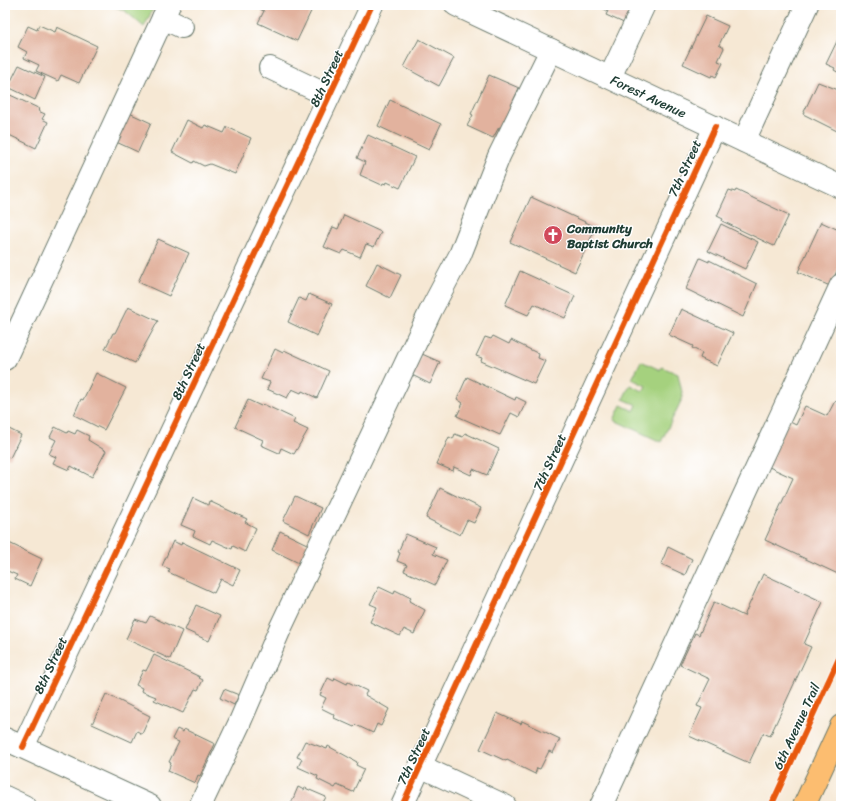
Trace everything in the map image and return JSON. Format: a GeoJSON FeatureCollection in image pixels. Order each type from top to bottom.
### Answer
{"type":"FeatureCollection","features":[{"type":"Feature","properties":{"kind":"main road"},"geometry":{"type":"LineString","coordinates":[[804,806],[841,726]]}},
{"type":"Feature","properties":{"kind":"street","name":"8th Street"},"geometry":{"type":"LineString","coordinates":[[14,743],[372,5]]}},
{"type":"Feature","properties":{"kind":"street","name":"Forest Avenue"},"geometry":{"type":"LineString","coordinates":[[456,5],[841,187]]}},
{"type":"Feature","properties":{"kind":"street"},"geometry":{"type":"LineString","coordinates":[[610,77],[644,5]]}},
{"type":"Feature","properties":{"kind":"street"},"geometry":{"type":"LineString","coordinates":[[744,141],[806,5]]}},
{"type":"Feature","properties":{"kind":"street"},"geometry":{"type":"LineString","coordinates":[[5,359],[171,16]]}},
{"type":"Feature","properties":{"kind":"street"},"geometry":{"type":"LineString","coordinates":[[200,806],[280,629],[431,310],[460,255],[499,156],[551,50]]}},
{"type":"Feature","properties":{"kind":"street"},"geometry":{"type":"LineString","coordinates":[[270,68],[329,96]]}},
{"type":"Feature","properties":{"kind":"street","name":"7th Street"},"geometry":{"type":"LineString","coordinates":[[402,806],[715,127]]}},
{"type":"Feature","properties":{"kind":"street"},"geometry":{"type":"LineString","coordinates":[[601,806],[841,285]]}},
{"type":"Feature","properties":{"kind":"street"},"geometry":{"type":"LineString","coordinates":[[14,743],[150,806]]}},
{"type":"Feature","properties":{"kind":"street"},"geometry":{"type":"LineString","coordinates":[[420,766],[505,806]]}},
{"type":"Feature","properties":{"kind":"street"},"geometry":{"type":"LineString","coordinates":[[5,797],[24,806]]}},
{"type":"Feature","properties":{"kind":"green space"},"geometry":{"type":"Polygon","coordinates":[[[110,5],[155,5],[144,27],[124,10],[110,5]]]}},
{"type":"Feature","properties":{"kind":"green space"},"geometry":{"type":"Polygon","coordinates":[[[641,361],[660,370],[662,367],[678,374],[683,397],[661,442],[614,420],[621,405],[634,411],[637,405],[623,399],[630,385],[643,391],[646,386],[632,379],[641,361]]]}},
{"type":"Feature","properties":{"kind":"building"},"geometry":{"type":"Polygon","coordinates":[[[257,5],[314,5],[297,41],[258,23],[264,11],[256,7],[257,5]]]}},
{"type":"Feature","properties":{"kind":"building"},"geometry":{"type":"Polygon","coordinates":[[[596,5],[636,5],[626,24],[606,15],[608,11],[596,5]]]}},
{"type":"Feature","properties":{"kind":"building"},"geometry":{"type":"Polygon","coordinates":[[[744,5],[754,5],[752,8],[744,5]]]}},
{"type":"Feature","properties":{"kind":"building"},"geometry":{"type":"Polygon","coordinates":[[[706,16],[728,26],[719,45],[724,48],[718,61],[723,63],[716,77],[712,75],[711,77],[683,64],[706,16]]]}},
{"type":"Feature","properties":{"kind":"building"},"geometry":{"type":"Polygon","coordinates":[[[39,25],[55,32],[57,27],[97,46],[79,83],[61,75],[58,81],[36,71],[39,65],[24,58],[27,52],[18,47],[28,26],[37,30],[39,25]]]}},
{"type":"Feature","properties":{"kind":"building"},"geometry":{"type":"Polygon","coordinates":[[[840,35],[841,74],[834,70],[835,68],[826,64],[840,35]]]}},
{"type":"Feature","properties":{"kind":"building"},"geometry":{"type":"Polygon","coordinates":[[[419,39],[454,58],[439,86],[404,67],[419,39]]]}},
{"type":"Feature","properties":{"kind":"building"},"geometry":{"type":"Polygon","coordinates":[[[19,65],[45,77],[35,100],[8,87],[19,65]]]}},
{"type":"Feature","properties":{"kind":"building"},"geometry":{"type":"Polygon","coordinates":[[[489,75],[519,88],[501,128],[499,127],[493,138],[467,126],[489,75]]]}},
{"type":"Feature","properties":{"kind":"building"},"geometry":{"type":"Polygon","coordinates":[[[818,82],[841,91],[841,133],[803,114],[818,82]]]}},
{"type":"Feature","properties":{"kind":"building"},"geometry":{"type":"Polygon","coordinates":[[[6,93],[40,109],[38,111],[45,114],[42,119],[48,122],[36,148],[5,133],[6,93]]]}},
{"type":"Feature","properties":{"kind":"building"},"geometry":{"type":"Polygon","coordinates":[[[390,100],[441,124],[429,150],[378,126],[390,100]]]}},
{"type":"Feature","properties":{"kind":"building"},"geometry":{"type":"Polygon","coordinates":[[[127,112],[151,123],[138,152],[114,141],[127,112]]]}},
{"type":"Feature","properties":{"kind":"building"},"geometry":{"type":"Polygon","coordinates":[[[187,120],[203,128],[205,125],[224,133],[227,127],[251,138],[235,174],[210,164],[204,166],[194,161],[193,163],[172,152],[187,120]]]}},
{"type":"Feature","properties":{"kind":"building"},"geometry":{"type":"Polygon","coordinates":[[[368,135],[415,157],[400,188],[387,182],[386,184],[383,183],[382,185],[360,175],[365,162],[357,158],[368,135]]]}},
{"type":"Feature","properties":{"kind":"building"},"geometry":{"type":"Polygon","coordinates":[[[729,190],[735,192],[736,190],[789,215],[774,246],[722,221],[723,219],[717,216],[729,190]]]}},
{"type":"Feature","properties":{"kind":"building","name":"Community Baptist Church"},"geometry":{"type":"Polygon","coordinates":[[[531,197],[596,227],[575,272],[510,242],[531,197]]]}},
{"type":"Feature","properties":{"kind":"building"},"geometry":{"type":"Polygon","coordinates":[[[344,215],[381,232],[374,247],[366,244],[360,257],[344,250],[341,254],[324,247],[333,227],[338,229],[344,215]]]}},
{"type":"Feature","properties":{"kind":"building"},"geometry":{"type":"Polygon","coordinates":[[[821,222],[841,231],[841,262],[830,286],[798,272],[821,222]]]}},
{"type":"Feature","properties":{"kind":"building"},"geometry":{"type":"Polygon","coordinates":[[[721,224],[758,242],[745,269],[708,251],[721,224]]]}},
{"type":"Feature","properties":{"kind":"building"},"geometry":{"type":"Polygon","coordinates":[[[158,239],[189,253],[169,296],[138,282],[158,239]]]}},
{"type":"Feature","properties":{"kind":"building"},"geometry":{"type":"Polygon","coordinates":[[[700,258],[709,262],[709,260],[757,284],[743,317],[686,289],[700,258]]]}},
{"type":"Feature","properties":{"kind":"building"},"geometry":{"type":"Polygon","coordinates":[[[377,263],[401,275],[390,298],[366,286],[377,263]]]}},
{"type":"Feature","properties":{"kind":"building"},"geometry":{"type":"Polygon","coordinates":[[[520,271],[575,296],[565,318],[534,304],[528,315],[505,305],[520,271]]]}},
{"type":"Feature","properties":{"kind":"building"},"geometry":{"type":"Polygon","coordinates":[[[309,294],[332,304],[317,336],[288,322],[299,298],[306,301],[309,294]]]}},
{"type":"Feature","properties":{"kind":"building"},"geometry":{"type":"Polygon","coordinates":[[[128,307],[158,321],[135,363],[105,349],[128,307]]]}},
{"type":"Feature","properties":{"kind":"building"},"geometry":{"type":"Polygon","coordinates":[[[681,309],[733,333],[717,366],[700,358],[702,353],[692,348],[693,346],[669,335],[681,309]]]}},
{"type":"Feature","properties":{"kind":"building"},"geometry":{"type":"Polygon","coordinates":[[[493,336],[509,344],[511,340],[539,354],[538,358],[545,361],[534,384],[481,361],[482,358],[476,356],[485,337],[491,339],[493,336]]]}},
{"type":"Feature","properties":{"kind":"building"},"geometry":{"type":"Polygon","coordinates":[[[275,349],[283,353],[284,350],[329,371],[317,398],[302,391],[301,393],[292,389],[287,398],[267,389],[270,382],[261,379],[275,349]]]}},
{"type":"Feature","properties":{"kind":"building"},"geometry":{"type":"Polygon","coordinates":[[[422,354],[440,362],[430,384],[412,375],[422,354]]]}},
{"type":"Feature","properties":{"kind":"building"},"geometry":{"type":"Polygon","coordinates":[[[96,373],[126,388],[104,430],[74,415],[81,399],[83,400],[96,373]]]}},
{"type":"Feature","properties":{"kind":"building"},"geometry":{"type":"Polygon","coordinates":[[[467,377],[515,400],[516,397],[526,402],[519,417],[511,413],[500,435],[457,416],[463,403],[457,399],[467,377]]]}},
{"type":"Feature","properties":{"kind":"building"},"geometry":{"type":"Polygon","coordinates":[[[248,400],[261,406],[263,404],[295,419],[293,423],[308,430],[294,454],[281,448],[279,453],[261,445],[263,440],[235,427],[248,400]]]}},
{"type":"Feature","properties":{"kind":"building"},"geometry":{"type":"Polygon","coordinates":[[[835,401],[841,404],[841,567],[838,574],[765,540],[793,478],[767,466],[788,421],[796,425],[805,406],[827,416],[835,401]]]}},
{"type":"Feature","properties":{"kind":"building"},"geometry":{"type":"Polygon","coordinates":[[[5,427],[21,435],[10,458],[5,456],[5,427]]]}},
{"type":"Feature","properties":{"kind":"building"},"geometry":{"type":"Polygon","coordinates":[[[55,427],[67,433],[68,431],[75,434],[77,430],[89,436],[88,440],[106,451],[92,477],[71,466],[69,470],[53,463],[56,457],[49,454],[56,440],[50,437],[55,427]]]}},
{"type":"Feature","properties":{"kind":"building"},"geometry":{"type":"Polygon","coordinates":[[[465,433],[499,449],[487,475],[473,469],[471,475],[454,467],[453,471],[437,464],[449,437],[453,439],[455,434],[463,437],[465,433]]]}},
{"type":"Feature","properties":{"kind":"building"},"geometry":{"type":"Polygon","coordinates":[[[440,488],[481,508],[474,523],[467,520],[460,535],[426,518],[440,488]]]}},
{"type":"Feature","properties":{"kind":"building"},"geometry":{"type":"Polygon","coordinates":[[[295,496],[321,508],[309,534],[283,521],[295,496]]]}},
{"type":"Feature","properties":{"kind":"building"},"geometry":{"type":"Polygon","coordinates":[[[193,498],[208,505],[209,501],[247,519],[245,522],[256,528],[245,552],[233,546],[232,549],[212,540],[210,544],[193,536],[195,531],[181,525],[193,498]]]}},
{"type":"Feature","properties":{"kind":"building"},"geometry":{"type":"Polygon","coordinates":[[[280,531],[309,545],[301,564],[272,550],[280,531]]]}},
{"type":"Feature","properties":{"kind":"building"},"geometry":{"type":"Polygon","coordinates":[[[406,534],[436,547],[433,554],[447,560],[435,585],[404,571],[407,565],[397,561],[400,553],[398,552],[406,534]]]}},
{"type":"Feature","properties":{"kind":"building"},"geometry":{"type":"Polygon","coordinates":[[[5,541],[42,559],[30,586],[15,579],[17,575],[5,570],[5,541]]]}},
{"type":"Feature","properties":{"kind":"building"},"geometry":{"type":"Polygon","coordinates":[[[173,541],[181,545],[182,542],[240,570],[233,585],[221,579],[214,593],[168,572],[170,569],[162,566],[173,541]]]}},
{"type":"Feature","properties":{"kind":"building"},"geometry":{"type":"Polygon","coordinates":[[[668,547],[692,559],[685,575],[661,564],[668,547]]]}},
{"type":"Feature","properties":{"kind":"building"},"geometry":{"type":"Polygon","coordinates":[[[763,574],[823,602],[804,644],[811,647],[770,736],[763,733],[749,763],[689,736],[702,708],[697,706],[710,679],[680,665],[695,633],[699,635],[714,602],[744,616],[763,574]]]}},
{"type":"Feature","properties":{"kind":"building"},"geometry":{"type":"Polygon","coordinates":[[[379,587],[394,594],[395,590],[411,598],[409,601],[425,610],[414,634],[404,629],[400,636],[370,622],[377,607],[370,604],[379,587]]]}},
{"type":"Feature","properties":{"kind":"building"},"geometry":{"type":"Polygon","coordinates":[[[196,605],[220,616],[209,641],[185,630],[196,605]]]}},
{"type":"Feature","properties":{"kind":"building"},"geometry":{"type":"Polygon","coordinates":[[[150,616],[182,631],[170,659],[126,639],[135,619],[146,623],[150,616]]]}},
{"type":"Feature","properties":{"kind":"building"},"geometry":{"type":"Polygon","coordinates":[[[154,655],[200,677],[199,678],[203,680],[198,690],[195,689],[183,713],[154,700],[156,697],[141,691],[142,688],[136,685],[143,670],[146,671],[154,655]]]}},
{"type":"Feature","properties":{"kind":"building"},"geometry":{"type":"Polygon","coordinates":[[[328,678],[334,681],[335,678],[347,684],[348,682],[367,691],[365,695],[389,709],[381,726],[377,724],[373,733],[356,725],[354,727],[334,718],[335,715],[321,708],[326,698],[320,695],[328,678]]]}},
{"type":"Feature","properties":{"kind":"building"},"geometry":{"type":"Polygon","coordinates":[[[224,689],[239,695],[234,705],[220,698],[224,689]]]}},
{"type":"Feature","properties":{"kind":"building"},"geometry":{"type":"Polygon","coordinates":[[[106,694],[150,716],[142,734],[137,731],[132,742],[92,724],[106,694]]]}},
{"type":"Feature","properties":{"kind":"building"},"geometry":{"type":"Polygon","coordinates":[[[497,713],[521,724],[522,721],[560,739],[553,753],[549,751],[540,769],[537,768],[535,774],[480,749],[497,713]]]}},
{"type":"Feature","properties":{"kind":"building"},"geometry":{"type":"Polygon","coordinates":[[[177,729],[183,732],[184,729],[215,744],[200,776],[198,775],[195,783],[168,771],[171,763],[169,762],[179,742],[172,739],[177,729]]]}},
{"type":"Feature","properties":{"kind":"building"},"geometry":{"type":"Polygon","coordinates":[[[305,741],[327,749],[328,746],[357,762],[356,765],[364,769],[353,792],[337,785],[335,788],[317,779],[318,776],[298,767],[302,759],[297,757],[305,741]]]}},
{"type":"Feature","properties":{"kind":"building"},"geometry":{"type":"Polygon","coordinates":[[[298,787],[304,790],[305,788],[326,797],[321,806],[290,806],[298,787]]]}},
{"type":"Feature","properties":{"kind":"cycle path"},"geometry":{"type":"LineString","coordinates":[[23,747],[372,5]]}},
{"type":"Feature","properties":{"kind":"cycle path"},"geometry":{"type":"LineString","coordinates":[[402,806],[715,127]]}},
{"type":"Feature","properties":{"kind":"cycle path","name":"6th Avenue Trail"},"geometry":{"type":"LineString","coordinates":[[771,806],[841,654]]}},
{"type":"Feature","properties":{"kind":"place","name":"Community Baptist Church"},"geometry":{"type":"Point","coordinates":[553,235]}}]}
